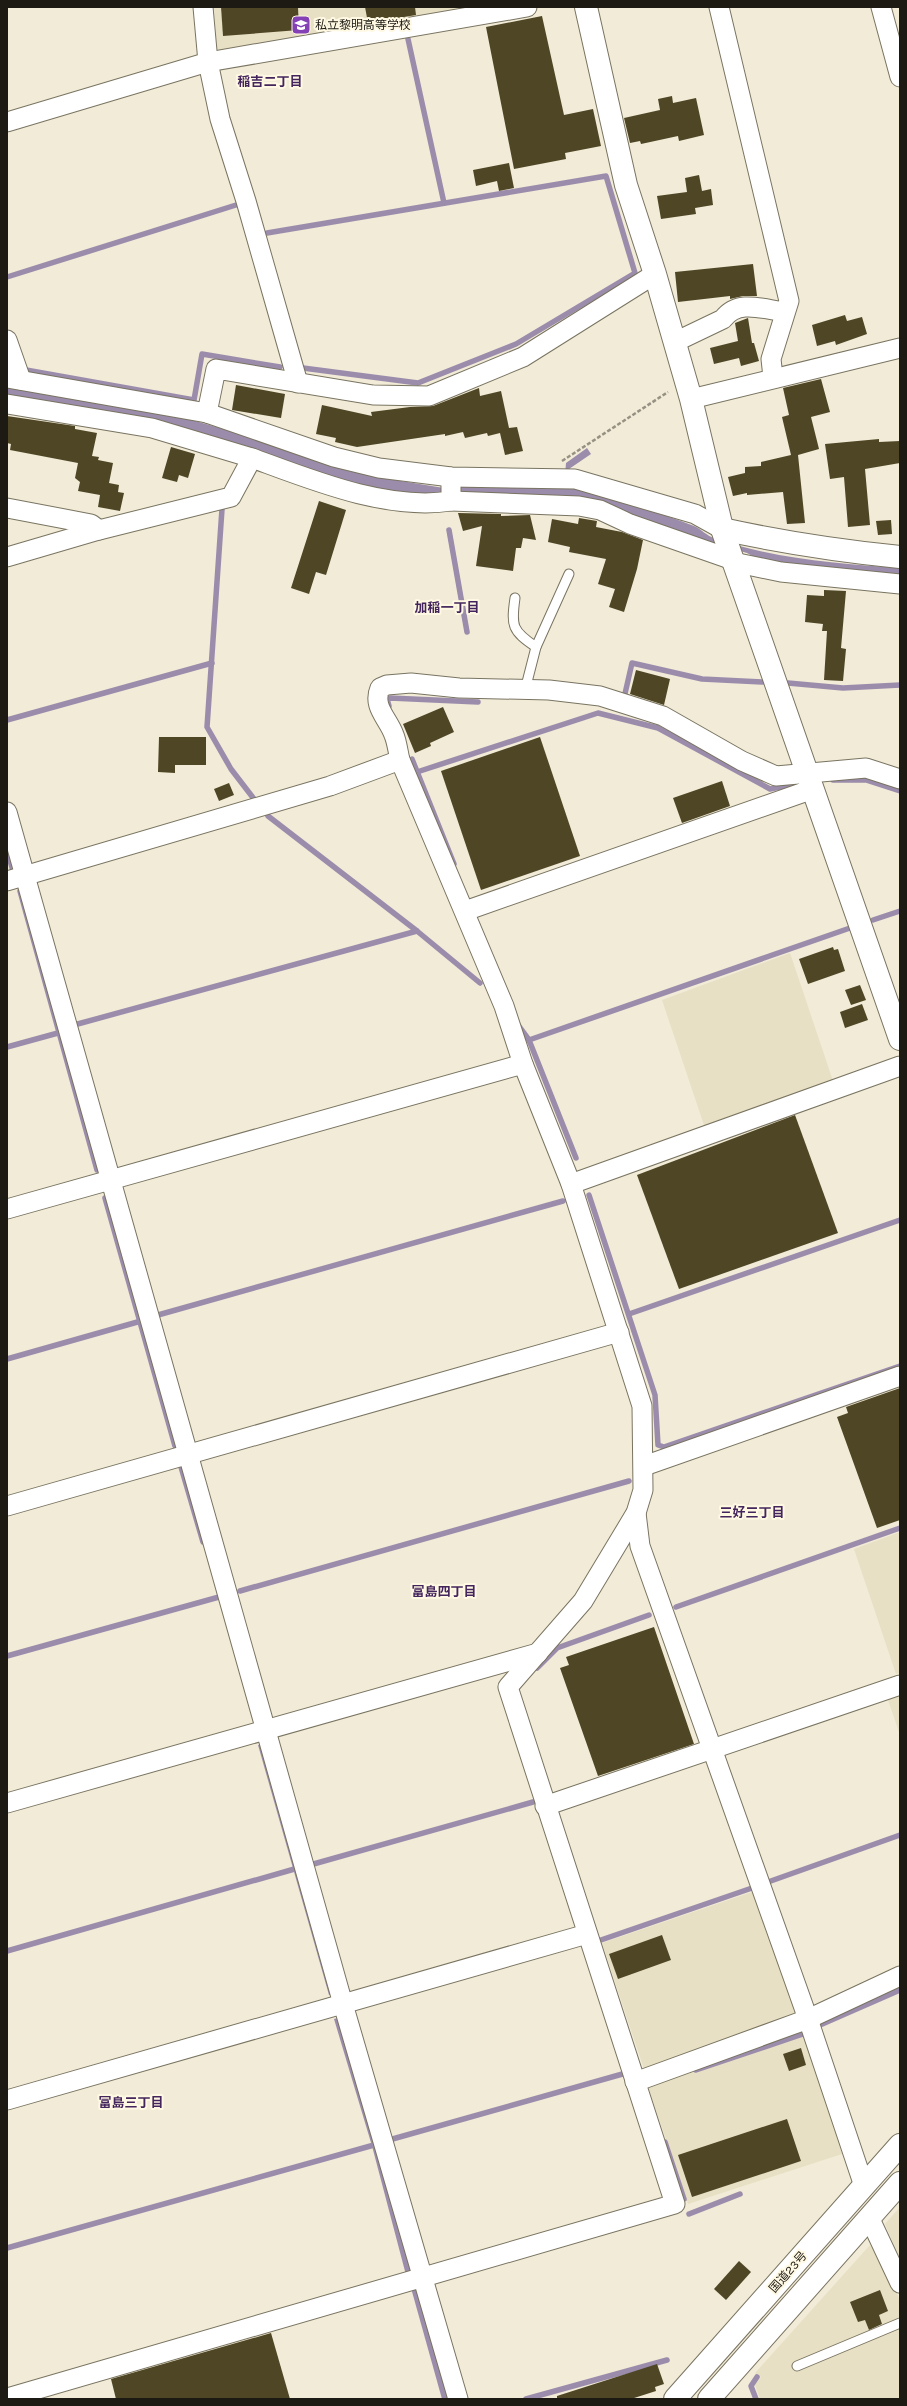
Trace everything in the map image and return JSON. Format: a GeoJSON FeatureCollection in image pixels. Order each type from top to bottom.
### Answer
{"type":"FeatureCollection","features":[{"type":"Feature","properties":{"kind":"main road"},"geometry":{"type":"LineString","coordinates":[[586,7],[626,185],[655,274],[689,392],[722,530],[900,1039]]}},
{"type":"Feature","properties":{"kind":"main road"},"geometry":{"type":"LineString","coordinates":[[722,530],[843,551],[900,557]]}},
{"type":"Feature","properties":{"kind":"main road","name":"国道23号"},"geometry":{"type":"LineString","coordinates":[[675,2399],[900,2145]]}},
{"type":"Feature","properties":{"kind":"main road","name":"国道23号"},"geometry":{"type":"LineString","coordinates":[[709,2399],[900,2183]]}},
{"type":"Feature","properties":{"kind":"street"},"geometry":{"type":"LineString","coordinates":[[203,7],[208,62],[220,119],[246,201],[298,382]]}},
{"type":"Feature","properties":{"kind":"street"},"geometry":{"type":"LineString","coordinates":[[7,122],[208,62],[527,7]]}},
{"type":"Feature","properties":{"kind":"street"},"geometry":{"type":"LineString","coordinates":[[719,7],[789,301],[772,359],[773,377]]}},
{"type":"Feature","properties":{"kind":"street"},"geometry":{"type":"LineString","coordinates":[[881,7],[900,77]]}},
{"type":"Feature","properties":{"kind":"street"},"geometry":{"type":"LineString","coordinates":[[207,413],[216,369],[373,395],[429,396],[523,357],[655,274]]}},
{"type":"Feature","properties":{"kind":"street"},"geometry":{"type":"LineString","coordinates":[[674,342],[723,319],[728,313],[740,306],[785,312]]}},
{"type":"Feature","properties":{"kind":"street"},"geometry":{"type":"LineString","coordinates":[[7,340],[14,379],[207,413],[334,457],[379,468],[451,490],[600,510],[630,524],[733,560],[781,572],[900,584]]}},
{"type":"Feature","properties":{"kind":"street"},"geometry":{"type":"LineString","coordinates":[[689,392],[773,377],[900,348]]}},
{"type":"Feature","properties":{"kind":"street"},"geometry":{"type":"LineString","coordinates":[[7,404],[152,428],[252,458],[322,484],[392,499],[439,502],[451,490],[563,478],[695,514],[722,530]]}},
{"type":"Feature","properties":{"kind":"street"},"geometry":{"type":"LineString","coordinates":[[7,557],[99,530],[231,497],[252,458]]}},
{"type":"Feature","properties":{"kind":"street"},"geometry":{"type":"LineString","coordinates":[[7,508],[92,524],[99,530]]}},
{"type":"Feature","properties":{"kind":"street"},"geometry":{"type":"LineString","coordinates":[[7,2398],[675,2204],[545,1806],[508,1687],[583,1601],[636,1513],[643,1490],[644,1466],[642,1406],[571,1184],[523,1064],[504,1006],[400,760],[394,734],[382,716],[377,696],[380,688],[387,685],[411,683],[459,688],[525,690],[600,696],[663,716],[742,761],[776,776],[810,781]]}},
{"type":"Feature","properties":{"kind":"street"},"geometry":{"type":"LineString","coordinates":[[7,881],[330,786],[400,760]]}},
{"type":"Feature","properties":{"kind":"street"},"geometry":{"type":"LineString","coordinates":[[465,911],[810,781],[866,768],[900,779]]}},
{"type":"Feature","properties":{"kind":"street"},"geometry":{"type":"LineString","coordinates":[[7,812],[343,2004],[458,2399]]}},
{"type":"Feature","properties":{"kind":"street"},"geometry":{"type":"LineString","coordinates":[[7,1209],[523,1064]]}},
{"type":"Feature","properties":{"kind":"street"},"geometry":{"type":"LineString","coordinates":[[571,1184],[900,1066]]}},
{"type":"Feature","properties":{"kind":"street"},"geometry":{"type":"LineString","coordinates":[[7,1506],[619,1332]]}},
{"type":"Feature","properties":{"kind":"street"},"geometry":{"type":"LineString","coordinates":[[644,1466],[900,1376]]}},
{"type":"Feature","properties":{"kind":"street"},"geometry":{"type":"LineString","coordinates":[[636,1513],[640,1546],[808,2019],[864,2186]]}},
{"type":"Feature","properties":{"kind":"street"},"geometry":{"type":"LineString","coordinates":[[7,1803],[538,1653]]}},
{"type":"Feature","properties":{"kind":"street"},"geometry":{"type":"LineString","coordinates":[[545,1806],[900,1685]]}},
{"type":"Feature","properties":{"kind":"street"},"geometry":{"type":"LineString","coordinates":[[7,2100],[587,1934]]}},
{"type":"Feature","properties":{"kind":"street"},"geometry":{"type":"LineString","coordinates":[[635,2082],[808,2019],[900,1976]]}},
{"type":"Feature","properties":{"kind":"street"},"geometry":{"type":"LineString","coordinates":[[869,2217],[900,2283]]}},
{"type":"Feature","properties":{"kind":"lane"},"geometry":{"type":"LineString","coordinates":[[525,690],[536,647],[569,574]]}},
{"type":"Feature","properties":{"kind":"lane"},"geometry":{"type":"LineString","coordinates":[[515,598],[512,622],[515,630],[536,647]]}},
{"type":"Feature","properties":{"kind":"lane"},"geometry":{"type":"LineString","coordinates":[[797,2366],[900,2323]]}},
{"type":"Feature","properties":{"kind":"path"},"geometry":{"type":"LineString","coordinates":[[563,478],[552,468],[598,435],[659,397],[689,392]]}},
{"type":"Feature","properties":{"kind":"shaded area","name":"私立黎明高等学校"},"geometry":{"type":"Polygon","coordinates":[[[214,7],[497,7],[220,52],[217,49],[214,7]]]}},
{"type":"Feature","properties":{"kind":"shaded area"},"geometry":{"type":"Polygon","coordinates":[[[7,385],[178,416],[220,428],[349,471],[444,488],[479,485],[564,487],[566,463],[587,448],[591,454],[569,469],[569,487],[663,515],[694,526],[711,537],[736,545],[783,556],[854,565],[900,568],[900,577],[763,562],[747,553],[709,542],[598,503],[391,492],[7,398],[7,385]]]}},
{"type":"Feature","properties":{"kind":"shaded area"},"geometry":{"type":"Polygon","coordinates":[[[790,953],[833,1081],[705,1128],[662,1000],[790,953]]]}},
{"type":"Feature","properties":{"kind":"shaded area"},"geometry":{"type":"Polygon","coordinates":[[[900,1532],[900,1673],[896,1674],[854,1549],[900,1532]]]}},
{"type":"Feature","properties":{"kind":"shaded area"},"geometry":{"type":"Polygon","coordinates":[[[900,1692],[900,1735],[887,1697],[900,1692]]]}},
{"type":"Feature","properties":{"kind":"shaded area"},"geometry":{"type":"Polygon","coordinates":[[[264,1744],[333,1994],[329,1995],[258,1745],[264,1744]]]}},
{"type":"Feature","properties":{"kind":"shaded area"},"geometry":{"type":"Polygon","coordinates":[[[755,1891],[800,2018],[645,2072],[602,1943],[755,1891]]]}},
{"type":"Feature","properties":{"kind":"shaded area"},"geometry":{"type":"Polygon","coordinates":[[[341,2017],[413,2274],[406,2275],[372,2146],[334,2019],[341,2017]]]}},
{"type":"Feature","properties":{"kind":"shaded area"},"geometry":{"type":"Polygon","coordinates":[[[806,2034],[842,2154],[688,2204],[648,2087],[806,2034]]]}},
{"type":"Feature","properties":{"kind":"shaded area"},"geometry":{"type":"Polygon","coordinates":[[[900,2207],[900,2259],[885,2224],[900,2207]]]}},
{"type":"Feature","properties":{"kind":"shaded area"},"geometry":{"type":"Polygon","coordinates":[[[870,2245],[891,2278],[900,2301],[900,2399],[760,2399],[755,2385],[761,2377],[755,2373],[870,2245]]]}},
{"type":"Feature","properties":{"kind":"shaded area"},"geometry":{"type":"Polygon","coordinates":[[[416,2287],[448,2399],[442,2399],[411,2288],[416,2287]]]}},
{"type":"Feature","properties":{"kind":"building"},"geometry":{"type":"Polygon","coordinates":[[[221,7],[298,7],[299,30],[223,36],[221,7]]]}},
{"type":"Feature","properties":{"kind":"building"},"geometry":{"type":"Polygon","coordinates":[[[365,7],[415,7],[416,15],[368,23],[365,7]]]}},
{"type":"Feature","properties":{"kind":"building"},"geometry":{"type":"Polygon","coordinates":[[[542,16],[564,115],[593,109],[601,146],[565,153],[566,159],[514,169],[486,27],[542,16]]]}},
{"type":"Feature","properties":{"kind":"building"},"geometry":{"type":"Polygon","coordinates":[[[672,96],[673,103],[696,98],[704,135],[679,141],[678,136],[641,144],[640,141],[630,143],[624,118],[660,110],[658,99],[672,96]]]}},
{"type":"Feature","properties":{"kind":"building"},"geometry":{"type":"Polygon","coordinates":[[[509,163],[514,188],[499,191],[497,181],[476,186],[473,170],[509,163]]]}},
{"type":"Feature","properties":{"kind":"building"},"geometry":{"type":"Polygon","coordinates":[[[699,175],[702,191],[711,189],[713,205],[695,208],[696,214],[661,219],[657,196],[687,192],[685,178],[699,175]]]}},
{"type":"Feature","properties":{"kind":"building"},"geometry":{"type":"Polygon","coordinates":[[[753,264],[757,296],[743,296],[730,299],[730,296],[678,302],[675,272],[753,264]]]}},
{"type":"Feature","properties":{"kind":"building"},"geometry":{"type":"Polygon","coordinates":[[[845,315],[847,321],[862,317],[867,334],[836,345],[835,341],[817,346],[812,325],[845,315]]]}},
{"type":"Feature","properties":{"kind":"building"},"geometry":{"type":"Polygon","coordinates":[[[748,318],[752,343],[754,343],[759,361],[741,366],[739,358],[714,364],[710,348],[738,341],[735,323],[748,318]]]}},
{"type":"Feature","properties":{"kind":"building"},"geometry":{"type":"Polygon","coordinates":[[[821,379],[830,412],[811,417],[819,449],[798,455],[805,523],[787,524],[783,492],[747,495],[747,493],[733,496],[728,477],[745,473],[745,467],[761,466],[761,462],[791,455],[782,417],[789,415],[783,388],[821,379]]]}},
{"type":"Feature","properties":{"kind":"building"},"geometry":{"type":"Polygon","coordinates":[[[236,385],[285,394],[281,418],[232,410],[236,385]]]}},
{"type":"Feature","properties":{"kind":"building"},"geometry":{"type":"Polygon","coordinates":[[[479,388],[480,396],[501,391],[509,428],[517,427],[523,451],[505,455],[500,433],[488,436],[487,433],[465,438],[463,432],[445,436],[445,434],[357,447],[335,442],[336,438],[316,434],[322,405],[372,416],[371,412],[410,407],[433,406],[479,388]]]}},
{"type":"Feature","properties":{"kind":"building"},"geometry":{"type":"Polygon","coordinates":[[[7,416],[75,426],[75,429],[97,433],[92,456],[99,457],[98,460],[113,463],[109,483],[119,485],[118,492],[124,493],[120,511],[98,507],[100,495],[78,491],[80,482],[75,478],[78,463],[10,450],[11,444],[7,443],[7,416]]]}},
{"type":"Feature","properties":{"kind":"building"},"geometry":{"type":"Polygon","coordinates":[[[879,439],[879,442],[900,441],[900,463],[865,469],[870,525],[848,527],[844,477],[830,479],[825,444],[879,439]]]}},
{"type":"Feature","properties":{"kind":"building"},"geometry":{"type":"Polygon","coordinates":[[[171,447],[195,454],[188,478],[179,475],[177,482],[162,478],[171,447]]]}},
{"type":"Feature","properties":{"kind":"building"},"geometry":{"type":"Polygon","coordinates":[[[319,501],[346,510],[326,575],[316,572],[309,594],[291,588],[319,501]]]}},
{"type":"Feature","properties":{"kind":"building"},"geometry":{"type":"Polygon","coordinates":[[[458,513],[501,514],[501,516],[530,515],[536,540],[523,538],[521,548],[516,548],[513,571],[476,566],[482,526],[463,531],[458,513]]]}},
{"type":"Feature","properties":{"kind":"building"},"geometry":{"type":"Polygon","coordinates":[[[579,518],[597,521],[596,527],[622,532],[643,540],[637,569],[624,612],[609,607],[615,589],[598,584],[606,559],[569,552],[570,547],[548,542],[552,519],[578,524],[579,518]]]}},
{"type":"Feature","properties":{"kind":"building"},"geometry":{"type":"Polygon","coordinates":[[[891,520],[892,534],[878,535],[876,521],[891,520]]]}},
{"type":"Feature","properties":{"kind":"building"},"geometry":{"type":"Polygon","coordinates":[[[824,590],[846,591],[841,648],[846,649],[843,681],[824,680],[827,631],[822,631],[823,624],[805,622],[807,595],[824,596],[824,590]]]}},
{"type":"Feature","properties":{"kind":"building"},"geometry":{"type":"Polygon","coordinates":[[[636,670],[670,679],[664,705],[630,694],[636,670]]]}},
{"type":"Feature","properties":{"kind":"building"},"geometry":{"type":"Polygon","coordinates":[[[443,707],[454,732],[430,743],[431,746],[415,753],[403,724],[443,707]]]}},
{"type":"Feature","properties":{"kind":"building"},"geometry":{"type":"Polygon","coordinates":[[[159,737],[206,737],[206,765],[175,765],[175,773],[158,772],[159,737]]]}},
{"type":"Feature","properties":{"kind":"building"},"geometry":{"type":"Polygon","coordinates":[[[540,737],[580,856],[481,890],[441,771],[540,737]]]}},
{"type":"Feature","properties":{"kind":"building"},"geometry":{"type":"Polygon","coordinates":[[[722,781],[730,806],[682,823],[673,798],[722,781]]]}},
{"type":"Feature","properties":{"kind":"building"},"geometry":{"type":"Polygon","coordinates":[[[229,783],[234,795],[219,801],[214,789],[229,783]]]}},
{"type":"Feature","properties":{"kind":"building"},"geometry":{"type":"Polygon","coordinates":[[[833,947],[834,950],[838,949],[845,971],[808,984],[799,959],[833,947]]]}},
{"type":"Feature","properties":{"kind":"building"},"geometry":{"type":"Polygon","coordinates":[[[860,985],[866,1000],[851,1005],[845,990],[860,985]]]}},
{"type":"Feature","properties":{"kind":"building"},"geometry":{"type":"Polygon","coordinates":[[[862,1004],[868,1020],[845,1028],[840,1012],[862,1004]]]}},
{"type":"Feature","properties":{"kind":"building"},"geometry":{"type":"Polygon","coordinates":[[[795,1115],[838,1233],[679,1289],[637,1175],[795,1115]]]}},
{"type":"Feature","properties":{"kind":"building"},"geometry":{"type":"Polygon","coordinates":[[[900,1388],[900,1520],[877,1528],[837,1417],[848,1413],[846,1407],[900,1388]]]}},
{"type":"Feature","properties":{"kind":"building"},"geometry":{"type":"Polygon","coordinates":[[[654,1627],[694,1744],[598,1776],[560,1668],[569,1665],[566,1657],[654,1627]]]}},
{"type":"Feature","properties":{"kind":"building"},"geometry":{"type":"Polygon","coordinates":[[[662,1935],[671,1960],[618,1979],[609,1954],[662,1935]]]}},
{"type":"Feature","properties":{"kind":"building"},"geometry":{"type":"Polygon","coordinates":[[[801,2048],[806,2065],[789,2071],[783,2054],[801,2048]]]}},
{"type":"Feature","properties":{"kind":"building"},"geometry":{"type":"Polygon","coordinates":[[[787,2119],[801,2161],[692,2197],[678,2155],[787,2119]]]}},
{"type":"Feature","properties":{"kind":"building"},"geometry":{"type":"Polygon","coordinates":[[[739,2261],[751,2272],[726,2300],[714,2289],[739,2261]]]}},
{"type":"Feature","properties":{"kind":"building"},"geometry":{"type":"Polygon","coordinates":[[[880,2290],[888,2311],[879,2315],[882,2324],[869,2330],[865,2320],[858,2322],[850,2302],[880,2290]]]}},
{"type":"Feature","properties":{"kind":"building"},"geometry":{"type":"Polygon","coordinates":[[[271,2333],[290,2399],[116,2399],[111,2379],[271,2333]]]}},
{"type":"Feature","properties":{"kind":"building"},"geometry":{"type":"Polygon","coordinates":[[[657,2364],[664,2384],[655,2387],[656,2391],[631,2399],[557,2399],[557,2396],[657,2364]]]}},
{"type":"Feature","properties":{"kind":"waterway"},"geometry":{"type":"LineString","coordinates":[[408,39],[444,203]]}},
{"type":"Feature","properties":{"kind":"waterway"},"geometry":{"type":"LineString","coordinates":[[267,233],[606,176],[635,273],[516,344],[418,383],[303,368]]}},
{"type":"Feature","properties":{"kind":"waterway"},"geometry":{"type":"LineString","coordinates":[[7,277],[236,205]]}},
{"type":"Feature","properties":{"kind":"waterway"},"geometry":{"type":"LineString","coordinates":[[26,370],[194,400],[202,354],[280,367]]}},
{"type":"Feature","properties":{"kind":"waterway"},"geometry":{"type":"LineString","coordinates":[[222,509],[207,727],[231,769],[254,799]]}},
{"type":"Feature","properties":{"kind":"waterway"},"geometry":{"type":"LineString","coordinates":[[449,530],[467,632]]}},
{"type":"Feature","properties":{"kind":"waterway"},"geometry":{"type":"LineString","coordinates":[[7,720],[212,663]]}},
{"type":"Feature","properties":{"kind":"waterway"},"geometry":{"type":"LineString","coordinates":[[624,698],[632,663],[702,679],[762,682]]}},
{"type":"Feature","properties":{"kind":"waterway"},"geometry":{"type":"LineString","coordinates":[[788,683],[843,688],[900,685]]}},
{"type":"Feature","properties":{"kind":"waterway"},"geometry":{"type":"LineString","coordinates":[[389,706],[387,699],[390,698],[478,702]]}},
{"type":"Feature","properties":{"kind":"waterway"},"geometry":{"type":"LineString","coordinates":[[417,772],[598,713],[658,728],[770,789],[795,784]]}},
{"type":"Feature","properties":{"kind":"waterway"},"geometry":{"type":"LineString","coordinates":[[412,759],[454,864]]}},
{"type":"Feature","properties":{"kind":"waterway"},"geometry":{"type":"LineString","coordinates":[[833,780],[866,780],[900,791]]}},
{"type":"Feature","properties":{"kind":"waterway"},"geometry":{"type":"LineString","coordinates":[[268,816],[417,931],[480,983]]}},
{"type":"Feature","properties":{"kind":"waterway"},"geometry":{"type":"LineString","coordinates":[[7,850],[13,871]]}},
{"type":"Feature","properties":{"kind":"waterway"},"geometry":{"type":"LineString","coordinates":[[20,891],[97,1170]]}},
{"type":"Feature","properties":{"kind":"waterway"},"geometry":{"type":"LineString","coordinates":[[873,920],[900,911]]}},
{"type":"Feature","properties":{"kind":"waterway"},"geometry":{"type":"LineString","coordinates":[[529,1040],[850,928]]}},
{"type":"Feature","properties":{"kind":"waterway"},"geometry":{"type":"LineString","coordinates":[[74,1025],[417,931]]}},
{"type":"Feature","properties":{"kind":"waterway"},"geometry":{"type":"LineString","coordinates":[[518,1025],[529,1040],[576,1158]]}},
{"type":"Feature","properties":{"kind":"waterway"},"geometry":{"type":"LineString","coordinates":[[7,1047],[58,1033]]}},
{"type":"Feature","properties":{"kind":"waterway"},"geometry":{"type":"LineString","coordinates":[[589,1195],[655,1395],[658,1445],[664,1447],[900,1366]]}},
{"type":"Feature","properties":{"kind":"waterway"},"geometry":{"type":"LineString","coordinates":[[105,1198],[175,1446]]}},
{"type":"Feature","properties":{"kind":"waterway"},"geometry":{"type":"LineString","coordinates":[[158,1315],[563,1201]]}},
{"type":"Feature","properties":{"kind":"waterway"},"geometry":{"type":"LineString","coordinates":[[629,1314],[900,1220]]}},
{"type":"Feature","properties":{"kind":"waterway"},"geometry":{"type":"LineString","coordinates":[[7,1359],[141,1321]]}},
{"type":"Feature","properties":{"kind":"waterway"},"geometry":{"type":"LineString","coordinates":[[181,1467],[203,1542]]}},
{"type":"Feature","properties":{"kind":"waterway"},"geometry":{"type":"LineString","coordinates":[[240,1591],[629,1481]]}},
{"type":"Feature","properties":{"kind":"waterway"},"geometry":{"type":"LineString","coordinates":[[676,1607],[900,1528]]}},
{"type":"Feature","properties":{"kind":"waterway"},"geometry":{"type":"LineString","coordinates":[[7,1656],[219,1597]]}},
{"type":"Feature","properties":{"kind":"waterway"},"geometry":{"type":"LineString","coordinates":[[537,1668],[557,1648],[649,1615]]}},
{"type":"Feature","properties":{"kind":"waterway"},"geometry":{"type":"LineString","coordinates":[[310,1865],[533,1802]]}},
{"type":"Feature","properties":{"kind":"waterway"},"geometry":{"type":"LineString","coordinates":[[768,1882],[900,1835]]}},
{"type":"Feature","properties":{"kind":"waterway"},"geometry":{"type":"LineString","coordinates":[[7,1951],[298,1868]]}},
{"type":"Feature","properties":{"kind":"waterway"},"geometry":{"type":"LineString","coordinates":[[598,1941],[752,1888]]}},
{"type":"Feature","properties":{"kind":"waterway"},"geometry":{"type":"LineString","coordinates":[[820,2025],[900,1990]]}},
{"type":"Feature","properties":{"kind":"waterway"},"geometry":{"type":"LineString","coordinates":[[696,2070],[803,2034]]}},
{"type":"Feature","properties":{"kind":"waterway"},"geometry":{"type":"LineString","coordinates":[[389,2140],[626,2073]]}},
{"type":"Feature","properties":{"kind":"waterway"},"geometry":{"type":"LineString","coordinates":[[665,2142],[684,2199]]}},
{"type":"Feature","properties":{"kind":"waterway"},"geometry":{"type":"LineString","coordinates":[[7,2248],[374,2145]]}},
{"type":"Feature","properties":{"kind":"waterway"},"geometry":{"type":"LineString","coordinates":[[689,2214],[740,2194]]}},
{"type":"Feature","properties":{"kind":"waterway"},"geometry":{"type":"LineString","coordinates":[[526,2399],[667,2360]]}},
{"type":"Feature","properties":{"kind":"waterway"},"geometry":{"type":"LineString","coordinates":[[756,2399],[751,2386],[757,2377]]}},
{"type":"Feature","properties":{"kind":"place","name":"私立黎明高等学校"},"geometry":{"type":"Point","coordinates":[301,25]}},
{"type":"Feature","properties":{"kind":"district","name":"稲吉二丁目"},"geometry":{"type":"Point","coordinates":[270,81]}},
{"type":"Feature","properties":{"kind":"district","name":"加稲一丁目"},"geometry":{"type":"Point","coordinates":[447,607]}},
{"type":"Feature","properties":{"kind":"district","name":"三好三丁目"},"geometry":{"type":"Point","coordinates":[752,1512]}},
{"type":"Feature","properties":{"kind":"district","name":"富島四丁目"},"geometry":{"type":"Point","coordinates":[444,1591]}},
{"type":"Feature","properties":{"kind":"district","name":"富島三丁目"},"geometry":{"type":"Point","coordinates":[131,2102]}}]}
